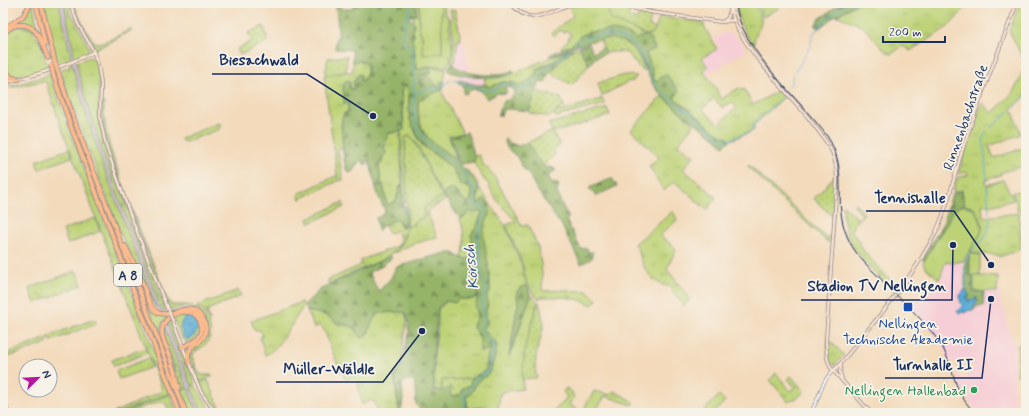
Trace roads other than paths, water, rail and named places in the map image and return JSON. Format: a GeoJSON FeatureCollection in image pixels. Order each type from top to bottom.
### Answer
{"type":"FeatureCollection","features":[{"type":"Feature","properties":{"kind":"highway"},"geometry":{"type":"LineString","coordinates":[[3,31],[23,16],[31,3]]}},
{"type":"Feature","properties":{"kind":"highway","name":"A 8"},"geometry":{"type":"LineString","coordinates":[[36,3],[48,58],[75,137],[180,413]]}},
{"type":"Feature","properties":{"kind":"highway","name":"A 8"},"geometry":{"type":"LineString","coordinates":[[41,3],[55,63],[72,114],[186,413]]}},
{"type":"Feature","properties":{"kind":"highway"},"geometry":{"type":"LineString","coordinates":[[3,36],[8,29],[14,26],[21,24],[29,26],[34,29],[38,35],[48,58]]}},
{"type":"Feature","properties":{"kind":"highway"},"geometry":{"type":"LineString","coordinates":[[3,57],[6,82]]}},
{"type":"Feature","properties":{"kind":"highway"},"geometry":{"type":"LineString","coordinates":[[5,71],[11,77],[19,79]]}},
{"type":"Feature","properties":{"kind":"highway"},"geometry":{"type":"LineString","coordinates":[[117,231],[134,264],[150,304],[154,309],[165,314],[183,309],[190,309],[202,318],[205,325],[204,334],[201,341],[188,353],[189,363]]}},
{"type":"Feature","properties":{"kind":"highway"},"geometry":{"type":"LineString","coordinates":[[180,396],[175,371],[162,330],[164,324],[170,317],[183,312],[190,312],[195,314],[200,319],[202,332],[196,340],[183,348]]}},
{"type":"Feature","properties":{"kind":"highway"},"geometry":{"type":"LineString","coordinates":[[183,348],[194,347]]}},
{"type":"Feature","properties":{"kind":"main road"},"geometry":{"type":"LineString","coordinates":[[70,3],[78,24],[94,52],[98,65],[100,79],[100,118],[105,142],[130,214],[199,388],[216,413]]}},
{"type":"Feature","properties":{"kind":"main road"},"geometry":{"type":"LineString","coordinates":[[511,3],[520,12],[533,17],[544,16],[574,3]]}},
{"type":"Feature","properties":{"kind":"main road"},"geometry":{"type":"LineString","coordinates":[[610,3],[650,12],[722,22],[734,20]]}},
{"type":"Feature","properties":{"kind":"main road"},"geometry":{"type":"LineString","coordinates":[[730,3],[734,20],[741,35],[754,53],[820,132],[828,144],[835,160],[837,181],[826,349],[827,360],[833,371],[871,413]]}},
{"type":"Feature","properties":{"kind":"main road","name":"Rinnenbachstraße"},"geometry":{"type":"LineString","coordinates":[[833,371],[898,292],[935,234],[946,207],[968,134],[1017,3]]}},
{"type":"Feature","properties":{"kind":"main road"},"geometry":{"type":"LineString","coordinates":[[722,22],[728,18],[731,8]]}},
{"type":"Feature","properties":{"kind":"main road"},"geometry":{"type":"LineString","coordinates":[[6,82],[48,71],[94,52]]}},
{"type":"Feature","properties":{"kind":"main road"},"geometry":{"type":"LineString","coordinates":[[841,363],[840,372],[843,382]]}},
{"type":"Feature","properties":{"kind":"street","name":"Rinnenbachstraße"},"geometry":{"type":"LineString","coordinates":[[810,413],[815,406],[826,378],[833,371]]}},
{"type":"Feature","properties":{"kind":"street"},"geometry":{"type":"LineString","coordinates":[[3,387],[8,413]]}},
{"type":"Feature","properties":{"kind":"water"},"geometry":{"type":"Polygon","coordinates":[[[965,289],[969,295],[967,297],[968,301],[971,301],[977,297],[976,303],[972,310],[965,313],[962,312],[960,314],[957,312],[962,306],[959,297],[965,289]]]}},
{"type":"Feature","properties":{"kind":"water"},"geometry":{"type":"Polygon","coordinates":[[[189,316],[194,318],[198,326],[195,335],[187,340],[183,337],[180,327],[183,319],[189,316]]]}},
{"type":"Feature","properties":{"kind":"waterway","name":"Körsch"},"geometry":{"type":"LineString","coordinates":[[411,3],[401,39],[412,49],[415,83],[413,88],[415,93],[413,108],[417,129],[428,144],[457,166],[460,171],[467,175],[467,182],[474,187],[474,206],[477,207],[483,205],[486,214],[482,221],[477,241],[480,252],[481,274],[486,291],[482,301],[484,323],[480,328],[489,342],[494,343],[495,346],[489,370],[478,377],[464,394],[467,412],[482,410],[489,413]]}},
{"type":"Feature","properties":{"kind":"waterway"},"geometry":{"type":"LineString","coordinates":[[789,86],[791,84],[793,74],[810,47],[813,34],[825,20],[847,3]]}},
{"type":"Feature","properties":{"kind":"waterway"},"geometry":{"type":"LineString","coordinates":[[576,44],[584,38],[606,35],[621,37],[631,42]]}},
{"type":"Feature","properties":{"kind":"waterway"},"geometry":{"type":"LineString","coordinates":[[634,44],[644,59],[651,77],[662,91],[692,114],[712,132],[726,141],[753,130],[753,124],[784,95]]}},
{"type":"Feature","properties":{"kind":"waterway"},"geometry":{"type":"LineString","coordinates":[[508,84],[522,90],[527,88],[550,66],[569,51]]}},
{"type":"Feature","properties":{"kind":"waterway"},"geometry":{"type":"LineString","coordinates":[[444,87],[446,82],[453,80],[457,81]]}},
{"type":"Feature","properties":{"kind":"waterway"},"geometry":{"type":"LineString","coordinates":[[458,82],[492,91],[505,83]]}},
{"type":"Feature","properties":{"kind":"waterway"},"geometry":{"type":"LineString","coordinates":[[416,93],[429,88],[442,88]]}},
{"type":"Feature","properties":{"kind":"waterway"},"geometry":{"type":"LineString","coordinates":[[1013,108],[1026,96]]}},
{"type":"Feature","properties":{"kind":"waterway"},"geometry":{"type":"LineString","coordinates":[[991,128],[1010,111]]}},
{"type":"Feature","properties":{"kind":"waterway"},"geometry":{"type":"LineString","coordinates":[[987,131],[983,138],[987,181]]}},
{"type":"Feature","properties":{"kind":"waterway"},"geometry":{"type":"LineString","coordinates":[[987,186],[989,213]]}},
{"type":"Feature","properties":{"kind":"waterway"},"geometry":{"type":"LineString","coordinates":[[965,263],[972,251],[986,235],[990,217]]}},
{"type":"Feature","properties":{"kind":"waterway"},"geometry":{"type":"LineString","coordinates":[[965,265],[965,277]]}},
{"type":"Feature","properties":{"kind":"waterway"},"geometry":{"type":"LineString","coordinates":[[965,289],[967,284],[966,278]]}},
{"type":"Feature","properties":{"kind":"tram line"},"geometry":{"type":"LineString","coordinates":[[736,3],[739,20],[747,37],[759,55],[816,122],[827,136],[834,149],[838,161],[843,223],[852,247],[863,261],[917,316],[940,343],[946,354],[959,391],[975,413]]}},
{"type":"Feature","properties":{"kind":"place","name":"Biesachwald"},"geometry":{"type":"Point","coordinates":[373,116]}},
{"type":"Feature","properties":{"kind":"place","name":"Stadion TV Nellingen"},"geometry":{"type":"Point","coordinates":[953,245]}},
{"type":"Feature","properties":{"kind":"place","name":"Tennishalle"},"geometry":{"type":"Point","coordinates":[991,265]}},
{"type":"Feature","properties":{"kind":"place","name":"Turnhalle II"},"geometry":{"type":"Point","coordinates":[991,299]}},
{"type":"Feature","properties":{"kind":"place","name":"Nellingen Technische Akademie"},"geometry":{"type":"Point","coordinates":[908,307]}},
{"type":"Feature","properties":{"kind":"place","name":"Müller-Wäldle"},"geometry":{"type":"Point","coordinates":[422,331]}},
{"type":"Feature","properties":{"kind":"place","name":"Nellingen Hallenbad"},"geometry":{"type":"Point","coordinates":[974,390]}}]}
